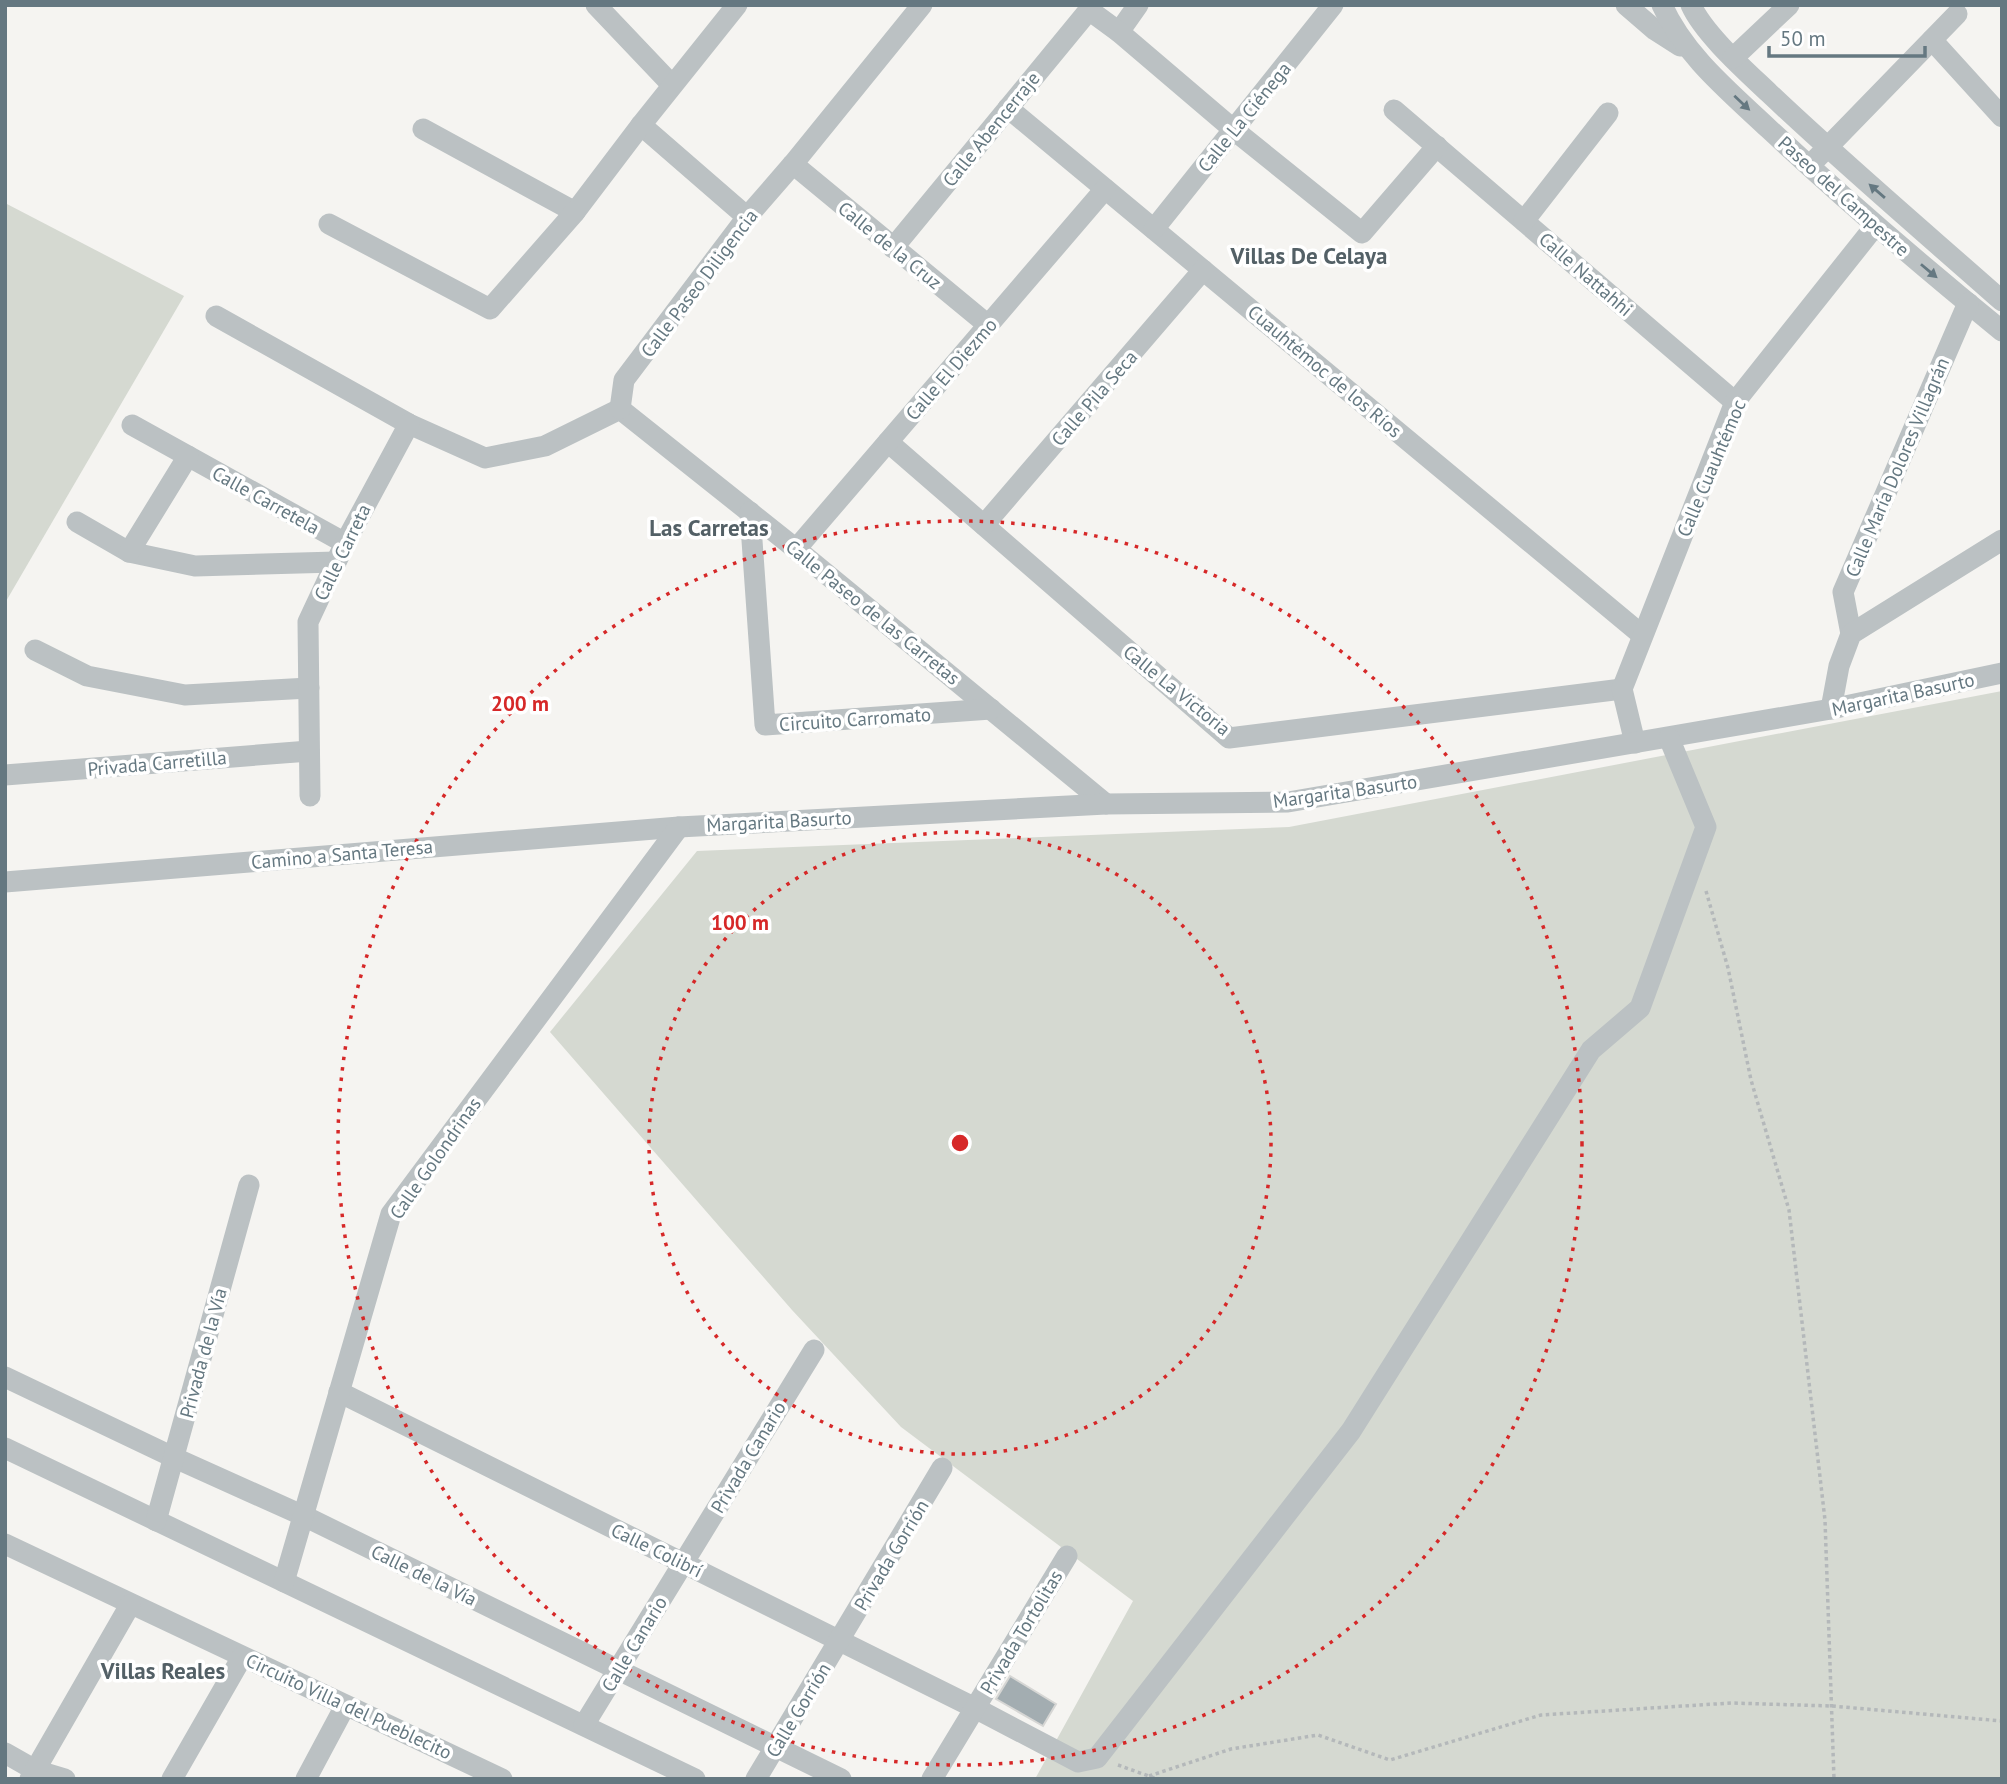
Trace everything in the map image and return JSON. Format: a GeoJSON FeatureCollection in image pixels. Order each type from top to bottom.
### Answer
{"type":"FeatureCollection","features":[{"type":"Feature","properties":{"kind":"street"},"geometry":{"type":"LineString","coordinates":[[596,5],[672,85]]}},
{"type":"Feature","properties":{"kind":"street"},"geometry":{"type":"LineString","coordinates":[[329,224],[491,309],[575,212],[737,5]]}},
{"type":"Feature","properties":{"kind":"street","name":"Calle Paseo Diligencia"},"geometry":{"type":"LineString","coordinates":[[620,409],[624,380],[747,217],[922,5]]}},
{"type":"Feature","properties":{"kind":"street"},"geometry":{"type":"LineString","coordinates":[[1138,5],[1119,32],[1234,130],[1362,233],[1437,146]]}},
{"type":"Feature","properties":{"kind":"street","name":"Calle La Ciénega"},"geometry":{"type":"LineString","coordinates":[[1154,229],[1333,5]]}},
{"type":"Feature","properties":{"kind":"street"},"geometry":{"type":"LineString","coordinates":[[1626,5],[1655,30],[1694,54]]}},
{"type":"Feature","properties":{"kind":"street"},"geometry":{"type":"LineString","coordinates":[[1662,5],[1672,27],[1694,54]]}},
{"type":"Feature","properties":{"kind":"street","name":"Paseo del Campestre"},"geometry":{"type":"LineString","coordinates":[[1691,5],[1695,15],[1733,58],[1827,148],[2002,301]]}},
{"type":"Feature","properties":{"kind":"street"},"geometry":{"type":"LineString","coordinates":[[1733,58],[1789,5]]}},
{"type":"Feature","properties":{"kind":"street","name":"Calle Abencerraje"},"geometry":{"type":"LineString","coordinates":[[892,248],[1089,9],[1119,32]]}},
{"type":"Feature","properties":{"kind":"street"},"geometry":{"type":"LineString","coordinates":[[1809,166],[1957,14]]}},
{"type":"Feature","properties":{"kind":"street"},"geometry":{"type":"LineString","coordinates":[[1932,40],[2002,117]]}},
{"type":"Feature","properties":{"kind":"street","name":"Paseo del Campestre"},"geometry":{"type":"LineString","coordinates":[[1694,54],[1712,75],[1875,226],[2002,331]]}},
{"type":"Feature","properties":{"kind":"street","name":"Cuauhtémoc de los Ríos"},"geometry":{"type":"LineString","coordinates":[[1008,108],[1642,635]]}},
{"type":"Feature","properties":{"kind":"street","name":"Calle Nattahhi"},"geometry":{"type":"LineString","coordinates":[[1394,110],[1735,402]]}},
{"type":"Feature","properties":{"kind":"street"},"geometry":{"type":"LineString","coordinates":[[1524,221],[1608,113]]}},
{"type":"Feature","properties":{"kind":"street"},"geometry":{"type":"LineString","coordinates":[[641,125],[747,217]]}},
{"type":"Feature","properties":{"kind":"street"},"geometry":{"type":"LineString","coordinates":[[423,129],[575,212]]}},
{"type":"Feature","properties":{"kind":"street","name":"Calle de la Cruz"},"geometry":{"type":"LineString","coordinates":[[793,164],[988,325]]}},
{"type":"Feature","properties":{"kind":"street","name":"Calle El Diezmo"},"geometry":{"type":"LineString","coordinates":[[796,549],[1105,189]]}},
{"type":"Feature","properties":{"kind":"street","name":"Calle Cuauhtémoc"},"geometry":{"type":"LineString","coordinates":[[1622,689],[1735,402],[1875,226]]}},
{"type":"Feature","properties":{"kind":"street","name":"Calle Pila Seca"},"geometry":{"type":"LineString","coordinates":[[984,525],[1203,270]]}},
{"type":"Feature","properties":{"kind":"street","name":"Calle María Dolores Villagrán"},"geometry":{"type":"LineString","coordinates":[[1851,634],[1843,592],[1968,303]]}},
{"type":"Feature","properties":{"kind":"street"},"geometry":{"type":"LineString","coordinates":[[216,316],[409,424],[485,458],[545,446],[620,409]]}},
{"type":"Feature","properties":{"kind":"street","name":"Calle Paseo de las Carretas"},"geometry":{"type":"LineString","coordinates":[[620,409],[796,549],[1106,804]]}},
{"type":"Feature","properties":{"kind":"street","name":"Calle Carreta"},"geometry":{"type":"LineString","coordinates":[[310,796],[308,622],[340,553],[409,424]]}},
{"type":"Feature","properties":{"kind":"street","name":"Calle Carretela"},"geometry":{"type":"LineString","coordinates":[[132,425],[188,456],[340,553]]}},
{"type":"Feature","properties":{"kind":"street","name":"Calle La Victoria"},"geometry":{"type":"LineString","coordinates":[[888,442],[1229,738],[1622,689]]}},
{"type":"Feature","properties":{"kind":"street"},"geometry":{"type":"LineString","coordinates":[[130,552],[188,456]]}},
{"type":"Feature","properties":{"kind":"street","name":"Circuito Carromato"},"geometry":{"type":"LineString","coordinates":[[750,512],[765,725],[991,709]]}},
{"type":"Feature","properties":{"kind":"street"},"geometry":{"type":"LineString","coordinates":[[78,522],[130,552],[195,566],[340,553]]}},
{"type":"Feature","properties":{"kind":"street"},"geometry":{"type":"LineString","coordinates":[[1831,709],[1839,666],[1851,634],[2002,540]]}},
{"type":"Feature","properties":{"kind":"street"},"geometry":{"type":"LineString","coordinates":[[35,650],[87,676],[184,695],[309,688]]}},
{"type":"Feature","properties":{"kind":"street","name":"Margarita Basurto"},"geometry":{"type":"LineString","coordinates":[[679,827],[1106,804],[1287,803],[1831,709],[2002,673]]}},
{"type":"Feature","properties":{"kind":"street"},"geometry":{"type":"LineString","coordinates":[[1622,689],[1635,744]]}},
{"type":"Feature","properties":{"kind":"street"},"geometry":{"type":"LineString","coordinates":[[1087,1760],[1351,1432],[1591,1050],[1640,1008],[1706,827],[1669,738]]}},
{"type":"Feature","properties":{"kind":"street","name":"Privada Carretilla"},"geometry":{"type":"LineString","coordinates":[[5,775],[309,751]]}},
{"type":"Feature","properties":{"kind":"street","name":"Camino a Santa Teresa"},"geometry":{"type":"LineString","coordinates":[[5,882],[679,827]]}},
{"type":"Feature","properties":{"kind":"street","name":"Calle Golondrinas"},"geometry":{"type":"LineString","coordinates":[[285,1582],[391,1214],[679,827]]}},
{"type":"Feature","properties":{"kind":"street","name":"Privada de la Vía"},"geometry":{"type":"LineString","coordinates":[[156,1521],[250,1185]]}},
{"type":"Feature","properties":{"kind":"street","name":"Privada Canario"},"geometry":{"type":"LineString","coordinates":[[683,1563],[814,1350]]}},
{"type":"Feature","properties":{"kind":"street","name":"Calle de la Vía"},"geometry":{"type":"LineString","coordinates":[[5,1377],[304,1516],[841,1779]]}},
{"type":"Feature","properties":{"kind":"street","name":"Calle Colibrí"},"geometry":{"type":"LineString","coordinates":[[339,1392],[975,1708],[1087,1760]]}},
{"type":"Feature","properties":{"kind":"street"},"geometry":{"type":"LineString","coordinates":[[5,1448],[695,1779]]}},
{"type":"Feature","properties":{"kind":"street","name":"Privada Gorrión"},"geometry":{"type":"LineString","coordinates":[[839,1641],[942,1468]]}},
{"type":"Feature","properties":{"kind":"street","name":"Circuito Villa del Pueblecito"},"geometry":{"type":"LineString","coordinates":[[9,1553],[130,1605],[345,1706],[461,1770],[502,1779]]}},
{"type":"Feature","properties":{"kind":"street","name":"Privada Tortolitas"},"geometry":{"type":"LineString","coordinates":[[932,1779],[1067,1556]]}},
{"type":"Feature","properties":{"kind":"street","name":"Calle Canario"},"geometry":{"type":"LineString","coordinates":[[583,1725],[683,1563]]}},
{"type":"Feature","properties":{"kind":"street"},"geometry":{"type":"LineString","coordinates":[[32,1774],[130,1605]]}},
{"type":"Feature","properties":{"kind":"street","name":"Calle Gorrión"},"geometry":{"type":"LineString","coordinates":[[756,1779],[839,1641]]}},
{"type":"Feature","properties":{"kind":"street"},"geometry":{"type":"LineString","coordinates":[[172,1779],[242,1657]]}},
{"type":"Feature","properties":{"kind":"street"},"geometry":{"type":"LineString","coordinates":[[306,1779],[345,1706]]}},
{"type":"Feature","properties":{"kind":"street"},"geometry":{"type":"LineString","coordinates":[[5,1753],[32,1774],[65,1779]]}},
{"type":"Feature","properties":{"kind":"path"},"geometry":{"type":"LineString","coordinates":[[1696,855],[1728,968],[1751,1080],[1789,1210],[1825,1520],[1834,1779]]}},
{"type":"Feature","properties":{"kind":"path"},"geometry":{"type":"LineString","coordinates":[[1149,1776],[1231,1749],[1318,1735],[1390,1760],[1541,1715],[1731,1703],[1832,1706],[2002,1721]]}},
{"type":"Feature","properties":{"kind":"path"},"geometry":{"type":"LineString","coordinates":[[1087,1760],[1157,1779]]}},
{"type":"Feature","properties":{"kind":"shaded area"},"geometry":{"type":"Polygon","coordinates":[[[5,203],[184,296],[5,603],[5,203]]]}},
{"type":"Feature","properties":{"kind":"shaded area"},"geometry":{"type":"Polygon","coordinates":[[[2002,691],[2002,1779],[1035,1779],[1133,1601],[901,1427],[792,1310],[550,1032],[697,851],[1289,827],[2002,691]]]}},
{"type":"Feature","properties":{"kind":"building"},"geometry":{"type":"Polygon","coordinates":[[[1010,1676],[1056,1704],[1043,1726],[996,1699],[1010,1676]]]}},
{"type":"Feature","properties":{"kind":"district","name":"Villas De Celaya"},"geometry":{"type":"Point","coordinates":[1309,256]}},
{"type":"Feature","properties":{"kind":"district","name":"Las Carretas"},"geometry":{"type":"Point","coordinates":[709,528]}},
{"type":"Feature","properties":{"kind":"district","name":"Villas Reales"},"geometry":{"type":"Point","coordinates":[163,1671]}}]}
